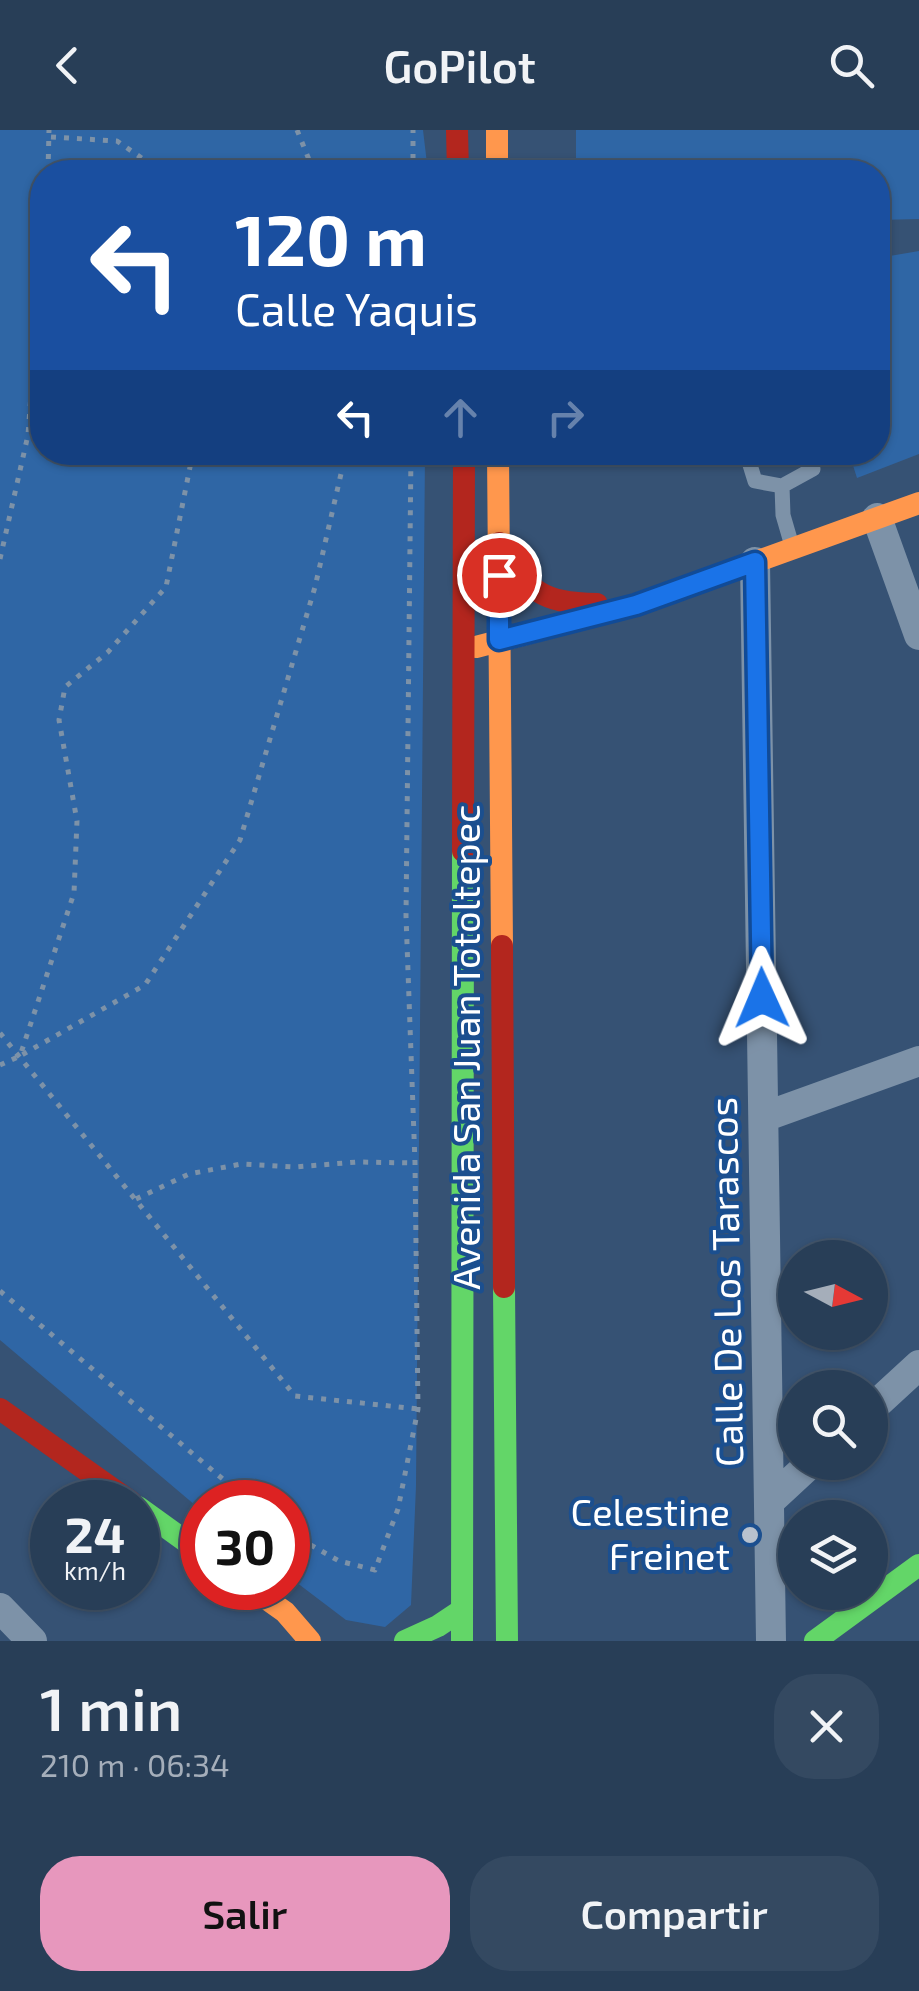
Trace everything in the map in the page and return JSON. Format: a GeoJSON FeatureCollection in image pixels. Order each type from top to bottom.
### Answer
{"type":"FeatureCollection","features":[{"type":"Feature","properties":{"kind":"main road"},"geometry":{"type":"LineString","coordinates":[[457,130],[458,160]]}},
{"type":"Feature","properties":{"kind":"main road"},"geometry":{"type":"LineString","coordinates":[[497,130],[497,160]]}},
{"type":"Feature","properties":{"kind":"main road","name":"Avenida San Juan Totoltepec"},"geometry":{"type":"LineString","coordinates":[[462,1641],[464,465]]}},
{"type":"Feature","properties":{"kind":"main road","name":"Avenida San Juan Totoltepec"},"geometry":{"type":"LineString","coordinates":[[498,465],[506,1641]]}},
{"type":"Feature","properties":{"kind":"main road"},"geometry":{"type":"LineString","coordinates":[[464,650],[636,605],[919,503]]}},
{"type":"Feature","properties":{"kind":"main road"},"geometry":{"type":"LineString","coordinates":[[498,543],[521,582],[546,600],[566,605],[636,605]]}},
{"type":"Feature","properties":{"kind":"main road"},"geometry":{"type":"LineString","coordinates":[[0,1409],[99,1480]]}},
{"type":"Feature","properties":{"kind":"main road"},"geometry":{"type":"LineString","coordinates":[[815,1641],[919,1565]]}},
{"type":"Feature","properties":{"kind":"main road"},"geometry":{"type":"LineString","coordinates":[[282,1610],[316,1638]]}},
{"type":"Feature","properties":{"kind":"main road"},"geometry":{"type":"LineString","coordinates":[[406,1641],[462,1610]]}},
{"type":"Feature","properties":{"kind":"street"},"geometry":{"type":"LineString","coordinates":[[877,518],[919,635]]}},
{"type":"Feature","properties":{"kind":"street","name":"Calle De Los Tarascos"},"geometry":{"type":"LineString","coordinates":[[755,562],[771,1641]]}},
{"type":"Feature","properties":{"kind":"street"},"geometry":{"type":"LineString","coordinates":[[764,1116],[919,1062]]}},
{"type":"Feature","properties":{"kind":"street"},"geometry":{"type":"LineString","coordinates":[[888,1393],[919,1365]]}},
{"type":"Feature","properties":{"kind":"street"},"geometry":{"type":"LineString","coordinates":[[770,1500],[792,1480]]}},
{"type":"Feature","properties":{"kind":"street"},"geometry":{"type":"LineString","coordinates":[[0,1608],[32,1641]]}},
{"type":"Feature","properties":{"kind":"lane"},"geometry":{"type":"LineString","coordinates":[[750,465],[755,481],[782,486],[812,469],[811,465]]}},
{"type":"Feature","properties":{"kind":"lane"},"geometry":{"type":"LineString","coordinates":[[782,486],[783,514],[792,548]]}},
{"type":"Feature","properties":{"kind":"path"},"geometry":{"type":"LineString","coordinates":[[296,130],[309,160]]}},
{"type":"Feature","properties":{"kind":"path"},"geometry":{"type":"LineString","coordinates":[[413,130],[413,160]]}},
{"type":"Feature","properties":{"kind":"path"},"geometry":{"type":"LineString","coordinates":[[49,160],[50,134],[117,141],[145,160]]}},
{"type":"Feature","properties":{"kind":"path"},"geometry":{"type":"LineString","coordinates":[[0,560],[28,435],[30,408]]}},
{"type":"Feature","properties":{"kind":"path"},"geometry":{"type":"LineString","coordinates":[[20,1056],[74,893],[77,821],[59,720],[66,687],[108,652],[166,587],[190,465]]}},
{"type":"Feature","properties":{"kind":"path"},"geometry":{"type":"LineString","coordinates":[[0,1066],[145,985],[240,840],[315,587],[343,465]]}},
{"type":"Feature","properties":{"kind":"path"},"geometry":{"type":"LineString","coordinates":[[310,1545],[339,1561],[375,1570],[398,1508],[418,1408],[406,916],[410,465]]}},
{"type":"Feature","properties":{"kind":"path"},"geometry":{"type":"LineString","coordinates":[[0,1033],[294,1396],[418,1408]]}},
{"type":"Feature","properties":{"kind":"path"},"geometry":{"type":"LineString","coordinates":[[136,1199],[189,1174],[240,1164],[295,1167],[415,1163]]}},
{"type":"Feature","properties":{"kind":"path"},"geometry":{"type":"LineString","coordinates":[[0,1291],[224,1480]]}},
{"type":"Feature","properties":{"kind":"shaded area"},"geometry":{"type":"Polygon","coordinates":[[[0,130],[423,130],[427,160],[30,160],[30,465],[425,465],[416,1486],[411,1605],[385,1627],[346,1620],[310,1593],[310,1480],[180,1480],[180,1492],[0,1340],[0,130]]]}},
{"type":"Feature","properties":{"kind":"shaded area"},"geometry":{"type":"Polygon","coordinates":[[[576,130],[919,130],[919,219],[890,220],[890,160],[576,160],[576,130]]]}},
{"type":"Feature","properties":{"kind":"shaded area"},"geometry":{"type":"Polygon","coordinates":[[[919,251],[919,454],[857,478],[853,465],[890,465],[890,256],[919,251]]]}},
{"type":"Feature","properties":{"kind":"traffic: fast"},"geometry":{"type":"LineString","coordinates":[[462,1641],[463,851]]}},
{"type":"Feature","properties":{"kind":"traffic: fast"},"geometry":{"type":"LineString","coordinates":[[504,1287],[507,1641]]}},
{"type":"Feature","properties":{"kind":"traffic: fast"},"geometry":{"type":"LineString","coordinates":[[160,1523],[180,1537]]}},
{"type":"Feature","properties":{"kind":"traffic: fast"},"geometry":{"type":"LineString","coordinates":[[815,1641],[919,1565]]}},
{"type":"Feature","properties":{"kind":"traffic: fast"},"geometry":{"type":"LineString","coordinates":[[405,1641],[462,1610]]}},
{"type":"Feature","properties":{"kind":"traffic: slow"},"geometry":{"type":"LineString","coordinates":[[497,130],[497,160]]}},
{"type":"Feature","properties":{"kind":"traffic: slow"},"geometry":{"type":"LineString","coordinates":[[498,465],[502,946]]}},
{"type":"Feature","properties":{"kind":"traffic: slow"},"geometry":{"type":"LineString","coordinates":[[476,647],[636,605],[919,503]]}},
{"type":"Feature","properties":{"kind":"traffic: slow"},"geometry":{"type":"LineString","coordinates":[[282,1610],[310,1641]]}},
{"type":"Feature","properties":{"kind":"traffic: jam"},"geometry":{"type":"LineString","coordinates":[[457,130],[458,160]]}},
{"type":"Feature","properties":{"kind":"traffic: jam"},"geometry":{"type":"LineString","coordinates":[[463,851],[464,465]]}},
{"type":"Feature","properties":{"kind":"traffic: jam"},"geometry":{"type":"LineString","coordinates":[[499,543],[518,573],[538,591],[562,601],[597,604]]}},
{"type":"Feature","properties":{"kind":"traffic: jam"},"geometry":{"type":"LineString","coordinates":[[502,946],[504,1287]]}},
{"type":"Feature","properties":{"kind":"traffic: jam"},"geometry":{"type":"LineString","coordinates":[[0,1409],[100,1480]]}},
{"type":"Feature","properties":{"kind":"place","name":"Celestine Freinet"},"geometry":{"type":"Point","coordinates":[750,1535]}},
{"type":"Feature","properties":{"kind":"route"},"geometry":{"type":"LineString","coordinates":[[499,575],[499,640],[636,605],[755,562],[762,998]]}}]}
